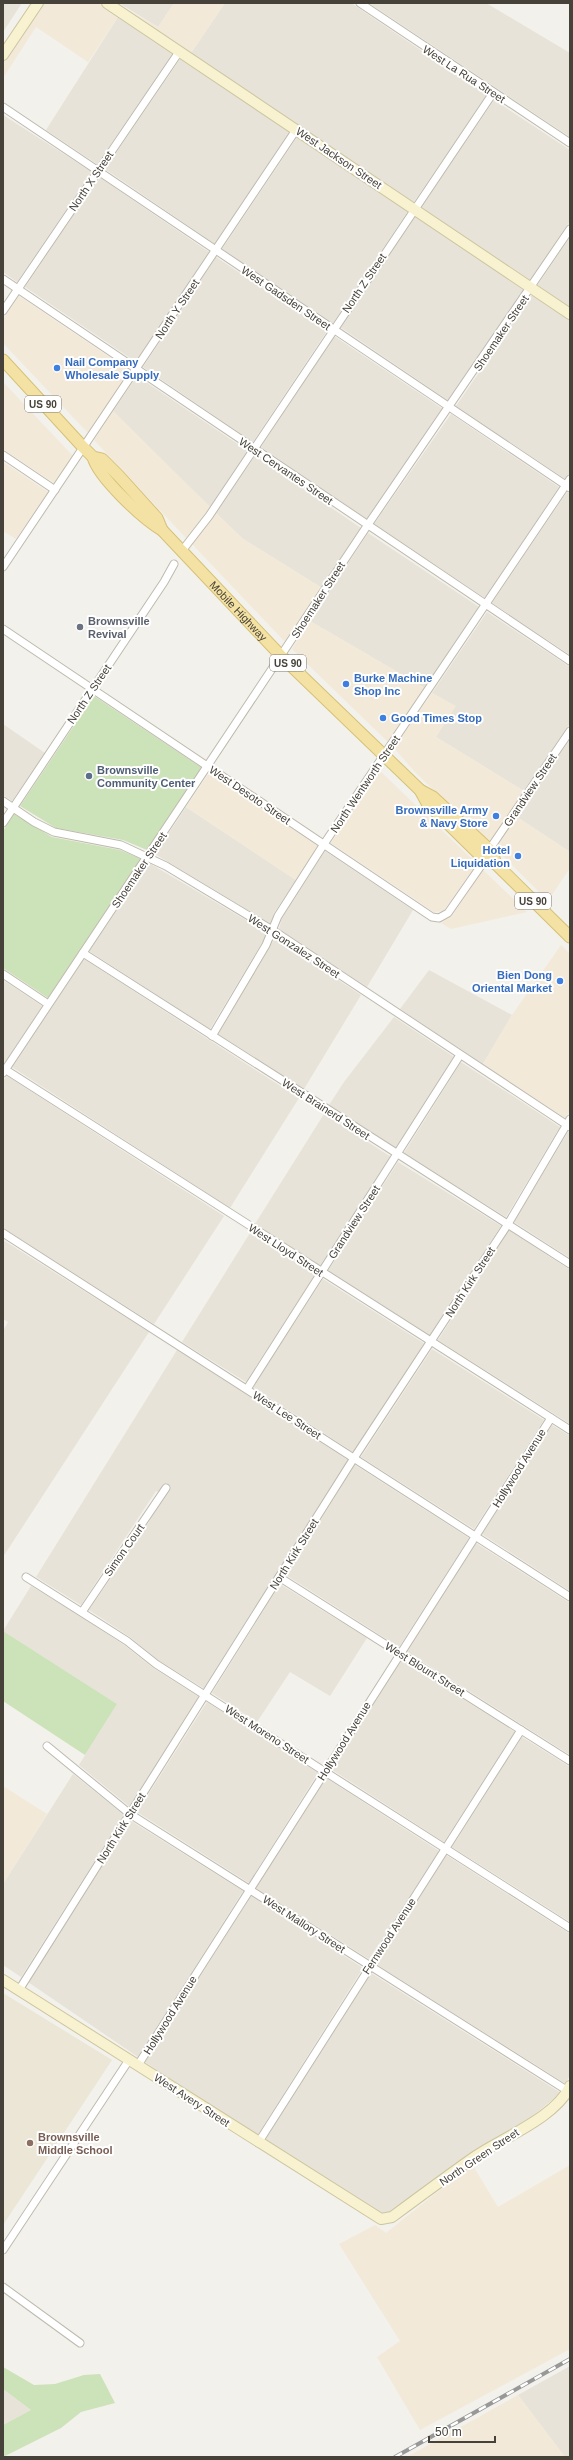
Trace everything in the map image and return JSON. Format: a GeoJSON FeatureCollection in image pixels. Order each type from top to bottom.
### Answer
{"type":"FeatureCollection","features":[{"type":"Feature","properties":{"kind":"main road","name":"Mobile Highway"},"geometry":{"type":"LineString","coordinates":[[3,360],[93,457],[95,465],[112,484],[150,523],[162,530],[181,552],[282,657],[383,756],[420,790],[433,797],[489,850],[496,864],[570,937]]}},
{"type":"Feature","properties":{"kind":"main road","name":"Mobile Highway"},"geometry":{"type":"LineString","coordinates":[[420,790],[427,804],[485,860],[496,864]]}},
{"type":"Feature","properties":{"kind":"street"},"geometry":{"type":"LineString","coordinates":[[3,55],[38,3]]}},
{"type":"Feature","properties":{"kind":"street","name":"West Jackson Street"},"geometry":{"type":"LineString","coordinates":[[107,3],[570,314]]}},
{"type":"Feature","properties":{"kind":"street","name":"West La Rua Street"},"geometry":{"type":"LineString","coordinates":[[360,3],[570,144]]}},
{"type":"Feature","properties":{"kind":"street","name":"North X Street"},"geometry":{"type":"LineString","coordinates":[[3,311],[179,52]]}},
{"type":"Feature","properties":{"kind":"street","name":"North Z Street"},"geometry":{"type":"LineString","coordinates":[[181,552],[254,449],[493,93]]}},
{"type":"Feature","properties":{"kind":"street","name":"West Gadsden Street"},"geometry":{"type":"LineString","coordinates":[[3,107],[450,408],[569,484]]}},
{"type":"Feature","properties":{"kind":"street","name":"North Y Street"},"geometry":{"type":"LineString","coordinates":[[3,567],[296,130]]}},
{"type":"Feature","properties":{"kind":"street","name":"Shoemaker Street"},"geometry":{"type":"LineString","coordinates":[[4,1070],[282,657],[367,526],[450,408],[570,229]]}},
{"type":"Feature","properties":{"kind":"street","name":"West Cervantes Street"},"geometry":{"type":"LineString","coordinates":[[3,279],[367,526],[570,661]]}},
{"type":"Feature","properties":{"kind":"street"},"geometry":{"type":"LineString","coordinates":[[3,455],[55,490]]}},
{"type":"Feature","properties":{"kind":"street","name":"North Wentworth Street"},"geometry":{"type":"LineString","coordinates":[[212,1036],[274,931],[278,916],[324,844],[569,484]]}},
{"type":"Feature","properties":{"kind":"street","name":"North Z Street"},"geometry":{"type":"LineString","coordinates":[[3,823],[164,582],[174,564]]}},
{"type":"Feature","properties":{"kind":"street","name":"West Desoto Street"},"geometry":{"type":"LineString","coordinates":[[3,629],[432,917],[439,918],[448,913],[485,860]]}},
{"type":"Feature","properties":{"kind":"street","name":"Grandview Street"},"geometry":{"type":"LineString","coordinates":[[489,850],[570,731]]}},
{"type":"Feature","properties":{"kind":"street","name":"West Gonzalez Street"},"geometry":{"type":"LineString","coordinates":[[3,801],[34,822],[54,832],[121,845],[148,857],[274,931],[460,1055],[569,1124]]}},
{"type":"Feature","properties":{"kind":"street","name":"West Brainerd Street"},"geometry":{"type":"LineString","coordinates":[[83,953],[397,1155],[570,1264]]}},
{"type":"Feature","properties":{"kind":"street"},"geometry":{"type":"LineString","coordinates":[[3,974],[48,1004]]}},
{"type":"Feature","properties":{"kind":"street","name":"Grandview Street"},"geometry":{"type":"LineString","coordinates":[[247,1389],[460,1055]]}},
{"type":"Feature","properties":{"kind":"street","name":"West Lloyd Street"},"geometry":{"type":"LineString","coordinates":[[4,1070],[570,1430]]}},
{"type":"Feature","properties":{"kind":"street","name":"North Kirk Street"},"geometry":{"type":"LineString","coordinates":[[18,1990],[206,1695],[354,1458],[508,1224],[569,1124]]}},
{"type":"Feature","properties":{"kind":"street","name":"West Lee Street"},"geometry":{"type":"LineString","coordinates":[[3,1233],[570,1597]]}},
{"type":"Feature","properties":{"kind":"street","name":"Hollywood Avenue"},"geometry":{"type":"LineString","coordinates":[[3,2250],[134,2063],[250,1890],[551,1418]]}},
{"type":"Feature","properties":{"kind":"street","name":"Simon Court"},"geometry":{"type":"LineString","coordinates":[[82,1612],[166,1488]]}},
{"type":"Feature","properties":{"kind":"street","name":"West Moreno Street"},"geometry":{"type":"LineString","coordinates":[[26,1577],[127,1641],[156,1664],[570,1928]]}},
{"type":"Feature","properties":{"kind":"street","name":"West Blount Street"},"geometry":{"type":"LineString","coordinates":[[279,1577],[570,1761]]}},
{"type":"Feature","properties":{"kind":"street","name":"Fernwood Avenue"},"geometry":{"type":"LineString","coordinates":[[258,2143],[521,1730]]}},
{"type":"Feature","properties":{"kind":"street","name":"West Mallory Street"},"geometry":{"type":"LineString","coordinates":[[47,1746],[130,1814],[370,1966],[569,2089]]}},
{"type":"Feature","properties":{"kind":"street","name":"West Avery Street"},"geometry":{"type":"LineString","coordinates":[[3,1980],[258,2143],[381,2219]]}},
{"type":"Feature","properties":{"kind":"street","name":"North Green Street"},"geometry":{"type":"LineString","coordinates":[[381,2219],[392,2217],[473,2158],[533,2121],[569,2089]]}},
{"type":"Feature","properties":{"kind":"street"},"geometry":{"type":"LineString","coordinates":[[3,2287],[80,2343]]}},
{"type":"Feature","properties":{"kind":"shaded area"},"geometry":{"type":"Polygon","coordinates":[[[3,3],[22,3],[3,32],[3,3]]]}},
{"type":"Feature","properties":{"kind":"shaded area"},"geometry":{"type":"Polygon","coordinates":[[[43,3],[98,3],[173,54],[118,17],[88,62],[36,27],[3,78],[3,63],[43,3]]]}},
{"type":"Feature","properties":{"kind":"shaded area"},"geometry":{"type":"Polygon","coordinates":[[[116,3],[158,27],[174,3],[225,3],[191,53],[116,3]]]}},
{"type":"Feature","properties":{"kind":"shaded area"},"geometry":{"type":"Polygon","coordinates":[[[119,3],[174,3],[158,27],[119,3]]]}},
{"type":"Feature","properties":{"kind":"shaded area"},"geometry":{"type":"Polygon","coordinates":[[[225,3],[351,3],[487,95],[414,202],[191,53],[225,3]]]}},
{"type":"Feature","properties":{"kind":"shaded area"},"geometry":{"type":"Polygon","coordinates":[[[369,3],[486,3],[570,53],[570,137],[369,3]]]}},
{"type":"Feature","properties":{"kind":"shaded area"},"geometry":{"type":"Polygon","coordinates":[[[118,17],[173,54],[97,164],[46,130],[118,17]]]}},
{"type":"Feature","properties":{"kind":"shaded area"},"geometry":{"type":"Polygon","coordinates":[[[180,59],[290,132],[215,244],[105,169],[180,59]]]}},
{"type":"Feature","properties":{"kind":"shaded area"},"geometry":{"type":"Polygon","coordinates":[[[494,100],[570,150],[570,221],[530,281],[421,207],[494,100]]]}},
{"type":"Feature","properties":{"kind":"shaded area"},"geometry":{"type":"Polygon","coordinates":[[[3,115],[92,172],[17,282],[3,272],[3,115]]]}},
{"type":"Feature","properties":{"kind":"shaded area"},"geometry":{"type":"Polygon","coordinates":[[[297,137],[408,211],[333,323],[222,249],[297,137]]]}},
{"type":"Feature","properties":{"kind":"shaded area"},"geometry":{"type":"Polygon","coordinates":[[[99,177],[209,252],[136,362],[25,287],[99,177]]]}},
{"type":"Feature","properties":{"kind":"shaded area"},"geometry":{"type":"Polygon","coordinates":[[[415,216],[525,290],[449,401],[340,327],[415,216]]]}},
{"type":"Feature","properties":{"kind":"shaded area"},"geometry":{"type":"Polygon","coordinates":[[[570,237],[570,308],[537,286],[570,237]]]}},
{"type":"Feature","properties":{"kind":"shaded area"},"geometry":{"type":"Polygon","coordinates":[[[216,257],[327,331],[253,442],[143,367],[216,257]]]}},
{"type":"Feature","properties":{"kind":"shaded area"},"geometry":{"type":"Polygon","coordinates":[[[532,295],[570,320],[570,472],[565,479],[456,406],[532,295]]]}},
{"type":"Feature","properties":{"kind":"shaded area"},"geometry":{"type":"Polygon","coordinates":[[[19,296],[130,371],[88,433],[3,343],[3,319],[19,296]]]}},
{"type":"Feature","properties":{"kind":"shaded area"},"geometry":{"type":"Polygon","coordinates":[[[334,336],[443,409],[367,519],[261,447],[334,336]]]}},
{"type":"Feature","properties":{"kind":"shaded area"},"geometry":{"type":"Polygon","coordinates":[[[137,376],[248,451],[210,507],[113,411],[137,376]]]}},
{"type":"Feature","properties":{"kind":"shaded area"},"geometry":{"type":"Polygon","coordinates":[[[3,382],[73,456],[54,483],[3,449],[3,382]]]}},
{"type":"Feature","properties":{"kind":"shaded area"},"geometry":{"type":"Polygon","coordinates":[[[113,411],[210,507],[186,538],[94,440],[113,411]]]}},
{"type":"Feature","properties":{"kind":"shaded area"},"geometry":{"type":"Polygon","coordinates":[[[451,414],[559,487],[485,598],[374,524],[451,414]]]}},
{"type":"Feature","properties":{"kind":"shaded area"},"geometry":{"type":"Polygon","coordinates":[[[255,456],[361,528],[322,588],[243,539],[216,513],[255,456]]]}},
{"type":"Feature","properties":{"kind":"shaded area"},"geometry":{"type":"Polygon","coordinates":[[[3,462],[48,492],[16,539],[3,531],[3,462]]]}},
{"type":"Feature","properties":{"kind":"shaded area"},"geometry":{"type":"Polygon","coordinates":[[[567,492],[570,494],[570,655],[492,603],[567,492]]]}},
{"type":"Feature","properties":{"kind":"shaded area"},"geometry":{"type":"Polygon","coordinates":[[[216,513],[243,539],[322,588],[286,643],[192,544],[216,513]]]}},
{"type":"Feature","properties":{"kind":"shaded area"},"geometry":{"type":"Polygon","coordinates":[[[368,533],[479,607],[425,688],[310,621],[368,533]]]}},
{"type":"Feature","properties":{"kind":"shaded area"},"geometry":{"type":"Polygon","coordinates":[[[487,612],[570,667],[570,723],[524,791],[436,737],[455,706],[432,693],[487,612]]]}},
{"type":"Feature","properties":{"kind":"shaded area"},"geometry":{"type":"Polygon","coordinates":[[[310,621],[425,688],[388,742],[292,649],[310,621]]]}},
{"type":"Feature","properties":{"kind":"shaded area"},"geometry":{"type":"Polygon","coordinates":[[[432,693],[456,706],[436,737],[524,791],[489,843],[415,772],[394,748],[432,693]]]}},
{"type":"Feature","properties":{"kind":"shaded area"},"geometry":{"type":"Polygon","coordinates":[[[3,724],[45,753],[12,801],[3,795],[3,724]]]}},
{"type":"Feature","properties":{"kind":"shaded area"},"geometry":{"type":"Polygon","coordinates":[[[570,739],[570,852],[517,817],[570,739]]]}},
{"type":"Feature","properties":{"kind":"shaded area"},"geometry":{"type":"Polygon","coordinates":[[[379,770],[477,864],[443,911],[434,912],[331,843],[379,770]]]}},
{"type":"Feature","properties":{"kind":"shaded area"},"geometry":{"type":"Polygon","coordinates":[[[209,773],[318,846],[296,880],[186,807],[209,773]]]}},
{"type":"Feature","properties":{"kind":"shaded area"},"geometry":{"type":"Polygon","coordinates":[[[186,807],[296,880],[274,913],[271,924],[155,854],[186,807]]]}},
{"type":"Feature","properties":{"kind":"shaded area"},"geometry":{"type":"Polygon","coordinates":[[[517,817],[570,852],[570,868],[548,901],[496,849],[517,817]]]}},
{"type":"Feature","properties":{"kind":"shaded area"},"geometry":{"type":"Polygon","coordinates":[[[325,851],[413,910],[367,987],[279,929],[282,918],[325,851]]]}},
{"type":"Feature","properties":{"kind":"shaded area"},"geometry":{"type":"Polygon","coordinates":[[[149,863],[268,933],[210,1029],[89,951],[149,863]]]}},
{"type":"Feature","properties":{"kind":"shaded area"},"geometry":{"type":"Polygon","coordinates":[[[483,870],[527,912],[451,929],[441,923],[452,916],[483,870]]]}},
{"type":"Feature","properties":{"kind":"shaded area"},"geometry":{"type":"Polygon","coordinates":[[[275,938],[361,995],[304,1089],[218,1034],[275,938]]]}},
{"type":"Feature","properties":{"kind":"shaded area"},"geometry":{"type":"Polygon","coordinates":[[[561,945],[570,954],[570,1110],[565,1118],[483,1064],[512,1015],[561,945]]]}},
{"type":"Feature","properties":{"kind":"shaded area"},"geometry":{"type":"Polygon","coordinates":[[[84,959],[299,1098],[230,1208],[12,1067],[84,959]]]}},
{"type":"Feature","properties":{"kind":"shaded area"},"geometry":{"type":"Polygon","coordinates":[[[429,970],[512,1015],[483,1064],[400,1009],[429,970]]]}},
{"type":"Feature","properties":{"kind":"shaded area"},"geometry":{"type":"Polygon","coordinates":[[[3,980],[42,1006],[5,1063],[3,1062],[3,980]]]}},
{"type":"Feature","properties":{"kind":"shaded area"},"geometry":{"type":"Polygon","coordinates":[[[394,1017],[454,1057],[396,1149],[329,1105],[344,1082],[394,1017]]]}},
{"type":"Feature","properties":{"kind":"shaded area"},"geometry":{"type":"Polygon","coordinates":[[[461,1062],[560,1127],[506,1217],[404,1153],[461,1062]]]}},
{"type":"Feature","properties":{"kind":"shaded area"},"geometry":{"type":"Polygon","coordinates":[[[7,1076],[224,1216],[154,1324],[3,1228],[3,1081],[7,1076]]]}},
{"type":"Feature","properties":{"kind":"shaded area"},"geometry":{"type":"Polygon","coordinates":[[[324,1114],[391,1157],[321,1266],[255,1224],[324,1114]]]}},
{"type":"Feature","properties":{"kind":"shaded area"},"geometry":{"type":"Polygon","coordinates":[[[568,1132],[570,1133],[570,1258],[514,1222],[568,1132]]]}},
{"type":"Feature","properties":{"kind":"shaded area"},"geometry":{"type":"Polygon","coordinates":[[[398,1162],[501,1226],[430,1336],[328,1271],[398,1162]]]}},
{"type":"Feature","properties":{"kind":"shaded area"},"geometry":{"type":"Polygon","coordinates":[[[509,1230],[570,1270],[570,1424],[438,1340],[509,1230]]]}},
{"type":"Feature","properties":{"kind":"shaded area"},"geometry":{"type":"Polygon","coordinates":[[[250,1233],[315,1275],[246,1382],[182,1342],[250,1233]]]}},
{"type":"Feature","properties":{"kind":"shaded area"},"geometry":{"type":"Polygon","coordinates":[[[3,1240],[149,1332],[3,1557],[3,1331],[8,1322],[3,1319],[3,1240]]]}},
{"type":"Feature","properties":{"kind":"shaded area"},"geometry":{"type":"Polygon","coordinates":[[[323,1279],[425,1344],[353,1452],[253,1387],[323,1279]]]}},
{"type":"Feature","properties":{"kind":"shaded area"},"geometry":{"type":"Polygon","coordinates":[[[432,1349],[544,1420],[474,1529],[361,1457],[432,1349]]]}},
{"type":"Feature","properties":{"kind":"shaded area"},"geometry":{"type":"Polygon","coordinates":[[[177,1350],[348,1460],[205,1689],[158,1660],[130,1637],[89,1610],[146,1527],[164,1495],[156,1491],[81,1605],[36,1577],[177,1350]]]}},
{"type":"Feature","properties":{"kind":"shaded area"},"geometry":{"type":"Polygon","coordinates":[[[552,1425],[570,1436],[570,1591],[482,1534],[552,1425]]]}},
{"type":"Feature","properties":{"kind":"shaded area"},"geometry":{"type":"Polygon","coordinates":[[[355,1465],[469,1538],[399,1647],[286,1575],[355,1465]]]}},
{"type":"Feature","properties":{"kind":"shaded area"},"geometry":{"type":"Polygon","coordinates":[[[476,1543],[570,1603],[570,1755],[406,1651],[476,1543]]]}},
{"type":"Feature","properties":{"kind":"shaded area"},"geometry":{"type":"Polygon","coordinates":[[[280,1584],[367,1638],[330,1696],[290,1672],[257,1722],[212,1693],[280,1584]]]}},
{"type":"Feature","properties":{"kind":"shaded area"},"geometry":{"type":"Polygon","coordinates":[[[31,1586],[124,1645],[153,1668],[199,1697],[130,1807],[79,1765],[117,1704],[3,1631],[31,1586]]]}},
{"type":"Feature","properties":{"kind":"shaded area"},"geometry":{"type":"Polygon","coordinates":[[[401,1660],[515,1732],[444,1842],[331,1769],[401,1660]]]}},
{"type":"Feature","properties":{"kind":"shaded area"},"geometry":{"type":"Polygon","coordinates":[[[207,1702],[318,1773],[249,1883],[137,1812],[207,1702]]]}},
{"type":"Feature","properties":{"kind":"shaded area"},"geometry":{"type":"Polygon","coordinates":[[[522,1737],[570,1767],[570,1922],[452,1847],[522,1737]]]}},
{"type":"Feature","properties":{"kind":"shaded area"},"geometry":{"type":"Polygon","coordinates":[[[73,1774],[124,1815],[21,1977],[3,1965],[3,1884],[73,1774]]]}},
{"type":"Feature","properties":{"kind":"shaded area"},"geometry":{"type":"Polygon","coordinates":[[[326,1778],[439,1851],[369,1959],[256,1888],[326,1778]]]}},
{"type":"Feature","properties":{"kind":"shaded area"},"geometry":{"type":"Polygon","coordinates":[[[3,1786],[47,1814],[3,1884],[3,1786]]]}},
{"type":"Feature","properties":{"kind":"shaded area"},"geometry":{"type":"Polygon","coordinates":[[[131,1821],[243,1891],[138,2057],[28,1982],[131,1821]]]}},
{"type":"Feature","properties":{"kind":"shaded area"},"geometry":{"type":"Polygon","coordinates":[[[446,1855],[570,1934],[570,2074],[566,2084],[376,1964],[446,1855]]]}},
{"type":"Feature","properties":{"kind":"shaded area"},"geometry":{"type":"Polygon","coordinates":[[[251,1896],[363,1968],[257,2136],[145,2062],[251,1896]]]}},
{"type":"Feature","properties":{"kind":"shaded area"},"geometry":{"type":"Polygon","coordinates":[[[371,1973],[561,2093],[531,2117],[471,2154],[390,2213],[383,2214],[264,2141],[371,1973]]]}},
{"type":"Feature","properties":{"kind":"shaded area","name":"Brownsville Middle School"},"geometry":{"type":"Polygon","coordinates":[[[3,1993],[112,2060],[3,2225],[3,1993]]]}},
{"type":"Feature","properties":{"kind":"shaded area"},"geometry":{"type":"Polygon","coordinates":[[[472,2164],[498,2207],[570,2165],[570,2349],[420,2430],[377,2357],[400,2341],[339,2244],[375,2225],[386,2233],[472,2164]]]}},
{"type":"Feature","properties":{"kind":"shaded area"},"geometry":{"type":"Polygon","coordinates":[[[570,2366],[570,2457],[565,2457],[518,2395],[570,2366]]]}},
{"type":"Feature","properties":{"kind":"shaded area"},"geometry":{"type":"Polygon","coordinates":[[[3,2389],[31,2410],[3,2425],[3,2389]]]}},
{"type":"Feature","properties":{"kind":"shaded area"},"geometry":{"type":"Polygon","coordinates":[[[518,2395],[565,2457],[407,2457],[518,2395]]]}},
{"type":"Feature","properties":{"kind":"green space"},"geometry":{"type":"Polygon","coordinates":[[[94,696],[202,768],[147,850],[123,840],[56,828],[20,806],[94,696]]]}},
{"type":"Feature","properties":{"kind":"green space"},"geometry":{"type":"Polygon","coordinates":[[[14,814],[52,837],[120,850],[141,859],[48,998],[3,968],[3,831],[14,814]]]}},
{"type":"Feature","properties":{"kind":"green space"},"geometry":{"type":"Polygon","coordinates":[[[3,1631],[117,1704],[85,1755],[3,1701],[3,1631]]]}},
{"type":"Feature","properties":{"kind":"green space"},"geometry":{"type":"Polygon","coordinates":[[[3,2367],[34,2385],[55,2384],[84,2375],[100,2374],[115,2403],[81,2412],[61,2428],[3,2457],[3,2425],[31,2410],[3,2389],[3,2367]]]}},
{"type":"Feature","properties":{"kind":"railway"},"geometry":{"type":"LineString","coordinates":[[395,2457],[570,2359]]}},
{"type":"Feature","properties":{"kind":"place","name":"Nail Company Wholesale Supply"},"geometry":{"type":"Point","coordinates":[57,368]}},
{"type":"Feature","properties":{"kind":"place","name":"Brownsville Revival"},"geometry":{"type":"Point","coordinates":[80,627]}},
{"type":"Feature","properties":{"kind":"place","name":"Burke Machine Shop Inc"},"geometry":{"type":"Point","coordinates":[346,684]}},
{"type":"Feature","properties":{"kind":"place","name":"Good Times Stop"},"geometry":{"type":"Point","coordinates":[383,718]}},
{"type":"Feature","properties":{"kind":"place","name":"Brownsville Community Center"},"geometry":{"type":"Point","coordinates":[89,776]}},
{"type":"Feature","properties":{"kind":"place","name":"Brownsville Army & Navy Store"},"geometry":{"type":"Point","coordinates":[496,816]}},
{"type":"Feature","properties":{"kind":"place","name":"Hotel Liquidation"},"geometry":{"type":"Point","coordinates":[518,856]}},
{"type":"Feature","properties":{"kind":"place","name":"Bien Dong Oriental Market"},"geometry":{"type":"Point","coordinates":[560,981]}},
{"type":"Feature","properties":{"kind":"place","name":"Brownsville Middle School"},"geometry":{"type":"Point","coordinates":[30,2143]}}]}
